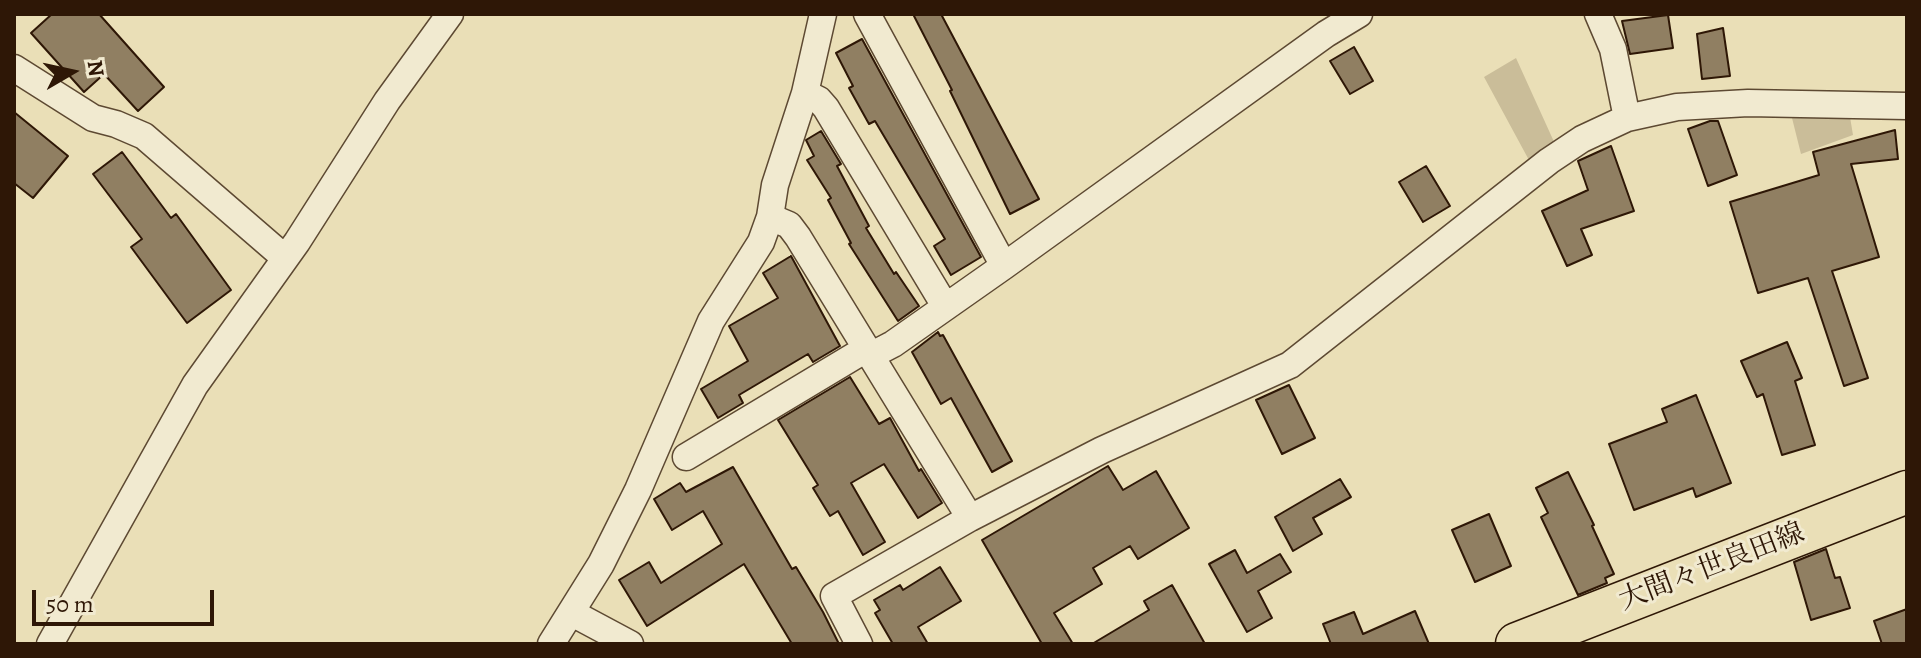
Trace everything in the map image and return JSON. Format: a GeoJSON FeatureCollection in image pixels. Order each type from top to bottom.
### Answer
{"type":"FeatureCollection","features":[{"type":"Feature","properties":{"kind":"main road","name":"大間々世良田線"},"geometry":{"type":"LineString","coordinates":[[1517,644],[1907,492]]}},
{"type":"Feature","properties":{"kind":"street"},"geometry":{"type":"LineString","coordinates":[[50,644],[195,385],[285,258],[387,101],[450,14]]}},
{"type":"Feature","properties":{"kind":"street"},"geometry":{"type":"LineString","coordinates":[[551,644],[601,564],[638,490],[711,321],[756,253],[770,217],[775,185],[805,93],[823,14]]}},
{"type":"Feature","properties":{"kind":"street"},"geometry":{"type":"LineString","coordinates":[[867,14],[1004,266]]}},
{"type":"Feature","properties":{"kind":"street"},"geometry":{"type":"LineString","coordinates":[[686,457],[868,352],[893,344],[1210,115],[1359,14]]}},
{"type":"Feature","properties":{"kind":"street"},"geometry":{"type":"LineString","coordinates":[[1598,14],[1613,49],[1627,118]]}},
{"type":"Feature","properties":{"kind":"street"},"geometry":{"type":"LineString","coordinates":[[14,68],[93,118],[144,136],[285,258]]}},
{"type":"Feature","properties":{"kind":"street"},"geometry":{"type":"LineString","coordinates":[[805,93],[819,100],[826,108],[945,306]]}},
{"type":"Feature","properties":{"kind":"street"},"geometry":{"type":"LineString","coordinates":[[859,644],[834,596],[970,518],[1102,450],[1290,365],[1556,155],[1582,139],[1646,112],[1701,105],[1819,103],[1907,106]]}},
{"type":"Feature","properties":{"kind":"street"},"geometry":{"type":"LineString","coordinates":[[770,217],[789,225],[970,518]]}},
{"type":"Feature","properties":{"kind":"street"},"geometry":{"type":"LineString","coordinates":[[572,613],[630,644]]}},
{"type":"Feature","properties":{"kind":"shaded area"},"geometry":{"type":"Polygon","coordinates":[[[1516,58],[1555,144],[1530,162],[1484,77],[1516,58]]]}},
{"type":"Feature","properties":{"kind":"shaded area"},"geometry":{"type":"Polygon","coordinates":[[[1790,110],[1849,111],[1853,135],[1801,154],[1790,110]]]}},
{"type":"Feature","properties":{"kind":"building"},"geometry":{"type":"Polygon","coordinates":[[[52,14],[99,14],[164,87],[138,111],[104,74],[84,92],[31,33],[52,14]]]}},
{"type":"Feature","properties":{"kind":"building"},"geometry":{"type":"Polygon","coordinates":[[[913,14],[941,14],[1039,199],[1010,214],[913,14]]]}},
{"type":"Feature","properties":{"kind":"building"},"geometry":{"type":"Polygon","coordinates":[[[1668,15],[1673,48],[1630,54],[1622,21],[1668,15]]]}},
{"type":"Feature","properties":{"kind":"building"},"geometry":{"type":"Polygon","coordinates":[[[1723,28],[1730,76],[1702,79],[1697,34],[1723,28]]]}},
{"type":"Feature","properties":{"kind":"building"},"geometry":{"type":"Polygon","coordinates":[[[862,39],[981,257],[951,275],[934,246],[945,239],[875,121],[869,124],[849,88],[853,86],[836,53],[862,39]]]}},
{"type":"Feature","properties":{"kind":"building"},"geometry":{"type":"Polygon","coordinates":[[[1354,47],[1373,81],[1350,94],[1330,61],[1354,47]]]}},
{"type":"Feature","properties":{"kind":"building"},"geometry":{"type":"Polygon","coordinates":[[[14,112],[68,156],[33,198],[14,183],[14,112]]]}},
{"type":"Feature","properties":{"kind":"building"},"geometry":{"type":"Polygon","coordinates":[[[1718,121],[1737,175],[1708,186],[1688,129],[1718,121]]]}},
{"type":"Feature","properties":{"kind":"building"},"geometry":{"type":"Polygon","coordinates":[[[1895,130],[1898,159],[1851,164],[1879,257],[1832,271],[1868,378],[1844,386],[1808,278],[1758,293],[1730,202],[1819,175],[1813,152],[1895,130]]]}},
{"type":"Feature","properties":{"kind":"building"},"geometry":{"type":"Polygon","coordinates":[[[821,131],[841,164],[837,166],[869,226],[866,228],[894,274],[896,272],[919,306],[898,321],[849,244],[828,200],[831,198],[807,160],[814,156],[806,140],[821,131]]]}},
{"type":"Feature","properties":{"kind":"building"},"geometry":{"type":"Polygon","coordinates":[[[1611,146],[1634,211],[1581,229],[1592,255],[1567,266],[1542,211],[1588,190],[1578,161],[1611,146]]]}},
{"type":"Feature","properties":{"kind":"building"},"geometry":{"type":"Polygon","coordinates":[[[122,152],[171,218],[176,214],[231,290],[187,323],[131,247],[142,239],[93,174],[122,152]]]}},
{"type":"Feature","properties":{"kind":"building"},"geometry":{"type":"Polygon","coordinates":[[[1426,166],[1450,206],[1423,222],[1399,182],[1426,166]]]}},
{"type":"Feature","properties":{"kind":"building"},"geometry":{"type":"Polygon","coordinates":[[[791,256],[840,346],[813,362],[808,354],[739,395],[743,403],[718,418],[701,389],[748,361],[729,326],[778,298],[763,273],[791,256]]]}},
{"type":"Feature","properties":{"kind":"building"},"geometry":{"type":"Polygon","coordinates":[[[938,332],[940,336],[943,335],[1012,461],[992,472],[951,398],[941,404],[912,352],[938,332]]]}},
{"type":"Feature","properties":{"kind":"building"},"geometry":{"type":"Polygon","coordinates":[[[1787,342],[1802,378],[1795,381],[1815,445],[1782,455],[1763,394],[1757,397],[1741,361],[1787,342]]]}},
{"type":"Feature","properties":{"kind":"building"},"geometry":{"type":"Polygon","coordinates":[[[850,377],[879,424],[890,418],[919,471],[921,469],[942,503],[918,518],[884,464],[851,483],[885,542],[863,555],[838,511],[830,516],[813,488],[818,485],[778,420],[850,377]]]}},
{"type":"Feature","properties":{"kind":"building"},"geometry":{"type":"Polygon","coordinates":[[[1289,385],[1315,438],[1282,454],[1256,400],[1289,385]]]}},
{"type":"Feature","properties":{"kind":"building"},"geometry":{"type":"Polygon","coordinates":[[[1696,395],[1731,483],[1696,497],[1693,488],[1634,510],[1609,444],[1667,422],[1662,409],[1696,395]]]}},
{"type":"Feature","properties":{"kind":"building"},"geometry":{"type":"Polygon","coordinates":[[[1108,466],[1123,490],[1156,471],[1189,528],[1138,559],[1130,546],[1093,568],[1102,584],[1054,613],[1073,644],[1042,644],[982,540],[1108,466]]]}},
{"type":"Feature","properties":{"kind":"building"},"geometry":{"type":"Polygon","coordinates":[[[733,467],[792,569],[796,567],[823,612],[839,644],[792,644],[744,564],[647,626],[619,580],[649,562],[661,583],[722,544],[703,511],[672,530],[654,499],[680,483],[686,492],[733,467]]]}},
{"type":"Feature","properties":{"kind":"building"},"geometry":{"type":"Polygon","coordinates":[[[1568,472],[1614,574],[1605,578],[1607,583],[1578,595],[1541,517],[1548,513],[1536,488],[1568,472]]]}},
{"type":"Feature","properties":{"kind":"building"},"geometry":{"type":"Polygon","coordinates":[[[1340,479],[1351,497],[1313,518],[1322,534],[1293,551],[1275,517],[1340,479]]]}},
{"type":"Feature","properties":{"kind":"building"},"geometry":{"type":"Polygon","coordinates":[[[1489,514],[1511,566],[1475,582],[1452,530],[1489,514]]]}},
{"type":"Feature","properties":{"kind":"building"},"geometry":{"type":"Polygon","coordinates":[[[1826,549],[1835,578],[1840,577],[1850,608],[1811,620],[1794,562],[1826,549]]]}},
{"type":"Feature","properties":{"kind":"building"},"geometry":{"type":"Polygon","coordinates":[[[1235,550],[1247,573],[1280,554],[1291,572],[1258,591],[1272,618],[1247,632],[1209,564],[1235,550]]]}},
{"type":"Feature","properties":{"kind":"building"},"geometry":{"type":"Polygon","coordinates":[[[940,567],[961,601],[918,627],[928,644],[893,644],[875,613],[880,610],[874,600],[900,585],[903,590],[940,567]]]}},
{"type":"Feature","properties":{"kind":"building"},"geometry":{"type":"Polygon","coordinates":[[[1172,585],[1205,644],[1092,644],[1149,610],[1144,601],[1172,585]]]}},
{"type":"Feature","properties":{"kind":"building"},"geometry":{"type":"Polygon","coordinates":[[[1907,609],[1907,644],[1882,644],[1874,621],[1907,609]]]}},
{"type":"Feature","properties":{"kind":"building"},"geometry":{"type":"Polygon","coordinates":[[[1415,611],[1429,644],[1331,644],[1323,624],[1354,612],[1363,634],[1415,611]]]}}]}
